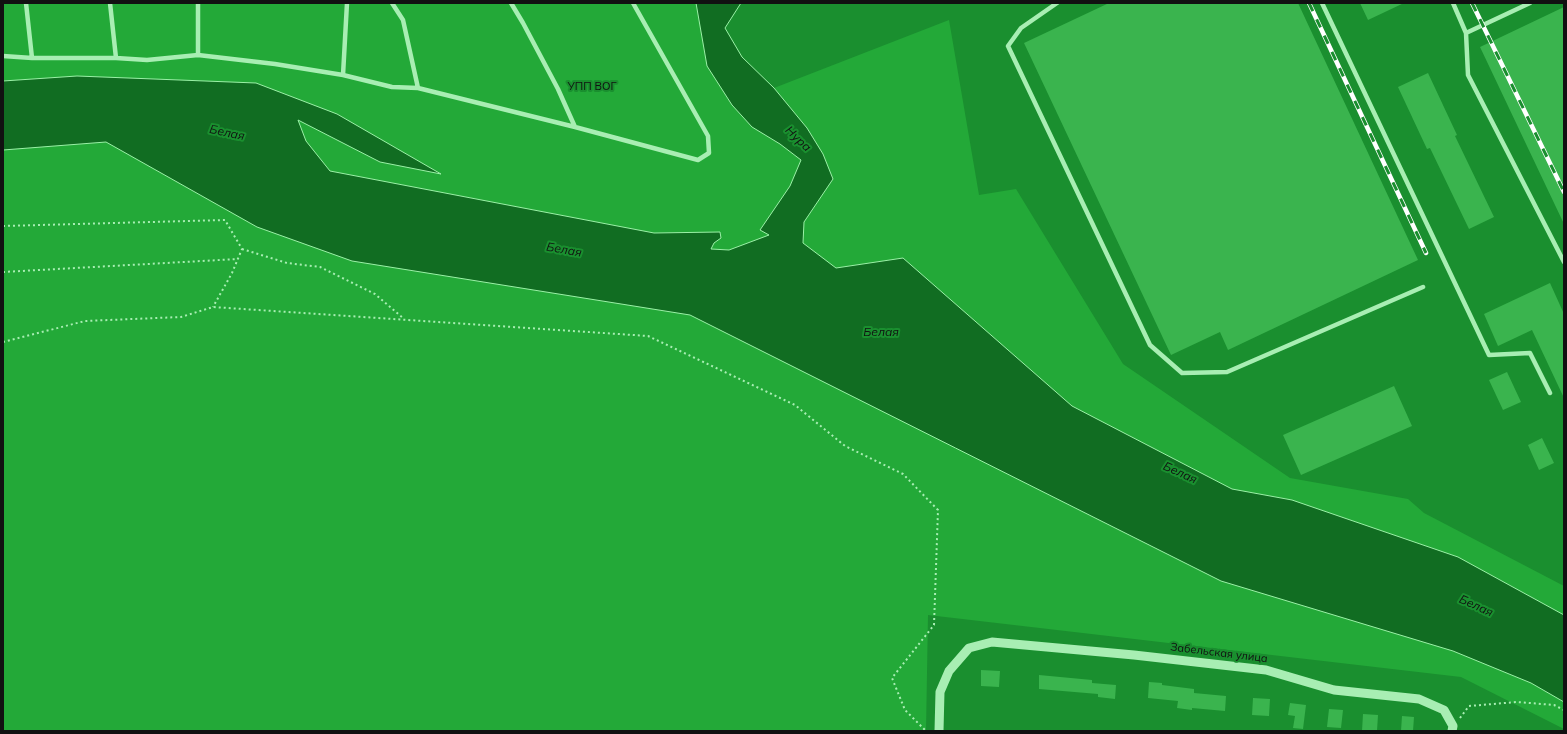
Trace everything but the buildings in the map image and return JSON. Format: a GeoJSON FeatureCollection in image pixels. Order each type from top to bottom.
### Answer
{"type":"FeatureCollection","features":[{"type":"Feature","properties":{"kind":"street","name":"Забельская улица"},"geometry":{"type":"LineString","coordinates":[[939,731],[940,692],[949,671],[969,648],[992,642],[1134,655],[1266,670],[1334,690],[1419,699],[1444,710],[1452,729]]}},
{"type":"Feature","properties":{"kind":"lane"},"geometry":{"type":"LineString","coordinates":[[26,3],[32,58]]}},
{"type":"Feature","properties":{"kind":"lane"},"geometry":{"type":"LineString","coordinates":[[110,3],[116,58]]}},
{"type":"Feature","properties":{"kind":"lane"},"geometry":{"type":"LineString","coordinates":[[198,3],[198,54]]}},
{"type":"Feature","properties":{"kind":"lane"},"geometry":{"type":"LineString","coordinates":[[343,75],[347,3]]}},
{"type":"Feature","properties":{"kind":"lane"},"geometry":{"type":"LineString","coordinates":[[392,3],[403,20],[410,45],[418,88]]}},
{"type":"Feature","properties":{"kind":"lane"},"geometry":{"type":"LineString","coordinates":[[511,3],[558,89],[575,128]]}},
{"type":"Feature","properties":{"kind":"lane"},"geometry":{"type":"LineString","coordinates":[[3,56],[147,60],[198,54],[275,64],[343,75],[392,87],[418,88],[698,160],[709,153],[708,136],[633,3]]}},
{"type":"Feature","properties":{"kind":"lane"},"geometry":{"type":"LineString","coordinates":[[1057,3],[1021,28],[1008,46],[1150,345],[1182,373],[1227,372],[1422,287]]}},
{"type":"Feature","properties":{"kind":"lane"},"geometry":{"type":"LineString","coordinates":[[1322,3],[1489,355],[1530,353],[1550,393]]}},
{"type":"Feature","properties":{"kind":"lane"},"geometry":{"type":"LineString","coordinates":[[1453,3],[1466,33],[1468,75],[1564,262]]}},
{"type":"Feature","properties":{"kind":"lane"},"geometry":{"type":"LineString","coordinates":[[1466,33],[1530,3]]}},
{"type":"Feature","properties":{"kind":"path"},"geometry":{"type":"LineString","coordinates":[[3,226],[226,220],[242,249],[288,263],[320,267],[376,294],[404,319]]}},
{"type":"Feature","properties":{"kind":"path"},"geometry":{"type":"LineString","coordinates":[[213,307],[232,273],[242,249]]}},
{"type":"Feature","properties":{"kind":"path"},"geometry":{"type":"LineString","coordinates":[[3,272],[238,259]]}},
{"type":"Feature","properties":{"kind":"path"},"geometry":{"type":"LineString","coordinates":[[3,342],[85,321],[181,317],[213,307],[648,336],[795,405],[845,446],[903,474],[938,510],[934,625],[892,678],[905,710],[926,731]]}},
{"type":"Feature","properties":{"kind":"path"},"geometry":{"type":"LineString","coordinates":[[1452,729],[1469,706],[1518,702],[1554,705],[1564,710]]}},
{"type":"Feature","properties":{"kind":"green space","name":"УПП ВОГ"},"geometry":{"type":"Polygon","coordinates":[[[3,3],[702,3],[805,157],[770,235],[729,250],[711,249],[719,232],[654,233],[330,171],[306,141],[298,120],[380,162],[439,173],[337,114],[77,76],[3,81],[3,3]]]}},
{"type":"Feature","properties":{"kind":"green space"},"geometry":{"type":"Polygon","coordinates":[[[949,20],[979,195],[1016,189],[1123,364],[1290,478],[1408,499],[1424,513],[1564,586],[1564,615],[1458,557],[1292,500],[1232,489],[1072,406],[903,258],[835,268],[803,243],[804,222],[819,200],[823,154],[807,128],[774,88],[949,20]]]}},
{"type":"Feature","properties":{"kind":"green space"},"geometry":{"type":"Polygon","coordinates":[[[106,142],[257,227],[449,276],[690,315],[931,435],[1531,683],[1564,702],[1564,729],[1461,677],[928,615],[926,731],[3,731],[3,150],[106,142]]]}},
{"type":"Feature","properties":{"kind":"water","name":"Белая"},"geometry":{"type":"Polygon","coordinates":[[[696,3],[741,3],[725,28],[742,57],[774,88],[807,128],[823,154],[833,179],[804,222],[803,243],[836,268],[903,258],[1072,406],[1232,489],[1292,500],[1458,557],[1564,615],[1564,702],[1531,683],[1453,651],[1221,581],[690,315],[352,261],[257,227],[106,142],[3,150],[3,81],[77,76],[256,83],[337,114],[441,174],[380,162],[298,120],[306,141],[330,171],[654,233],[720,232],[721,238],[714,243],[711,249],[729,250],[769,235],[760,230],[790,186],[801,160],[780,144],[752,127],[732,105],[707,66],[696,3]]]}},
{"type":"Feature","properties":{"kind":"railway"},"geometry":{"type":"LineString","coordinates":[[1309,3],[1426,253]]}},
{"type":"Feature","properties":{"kind":"railway"},"geometry":{"type":"LineString","coordinates":[[1472,3],[1564,192]]}},
{"type":"Feature","properties":{"kind":"water label","name":"Нура"},"geometry":{"type":"Point","coordinates":[798,139]}}]}
